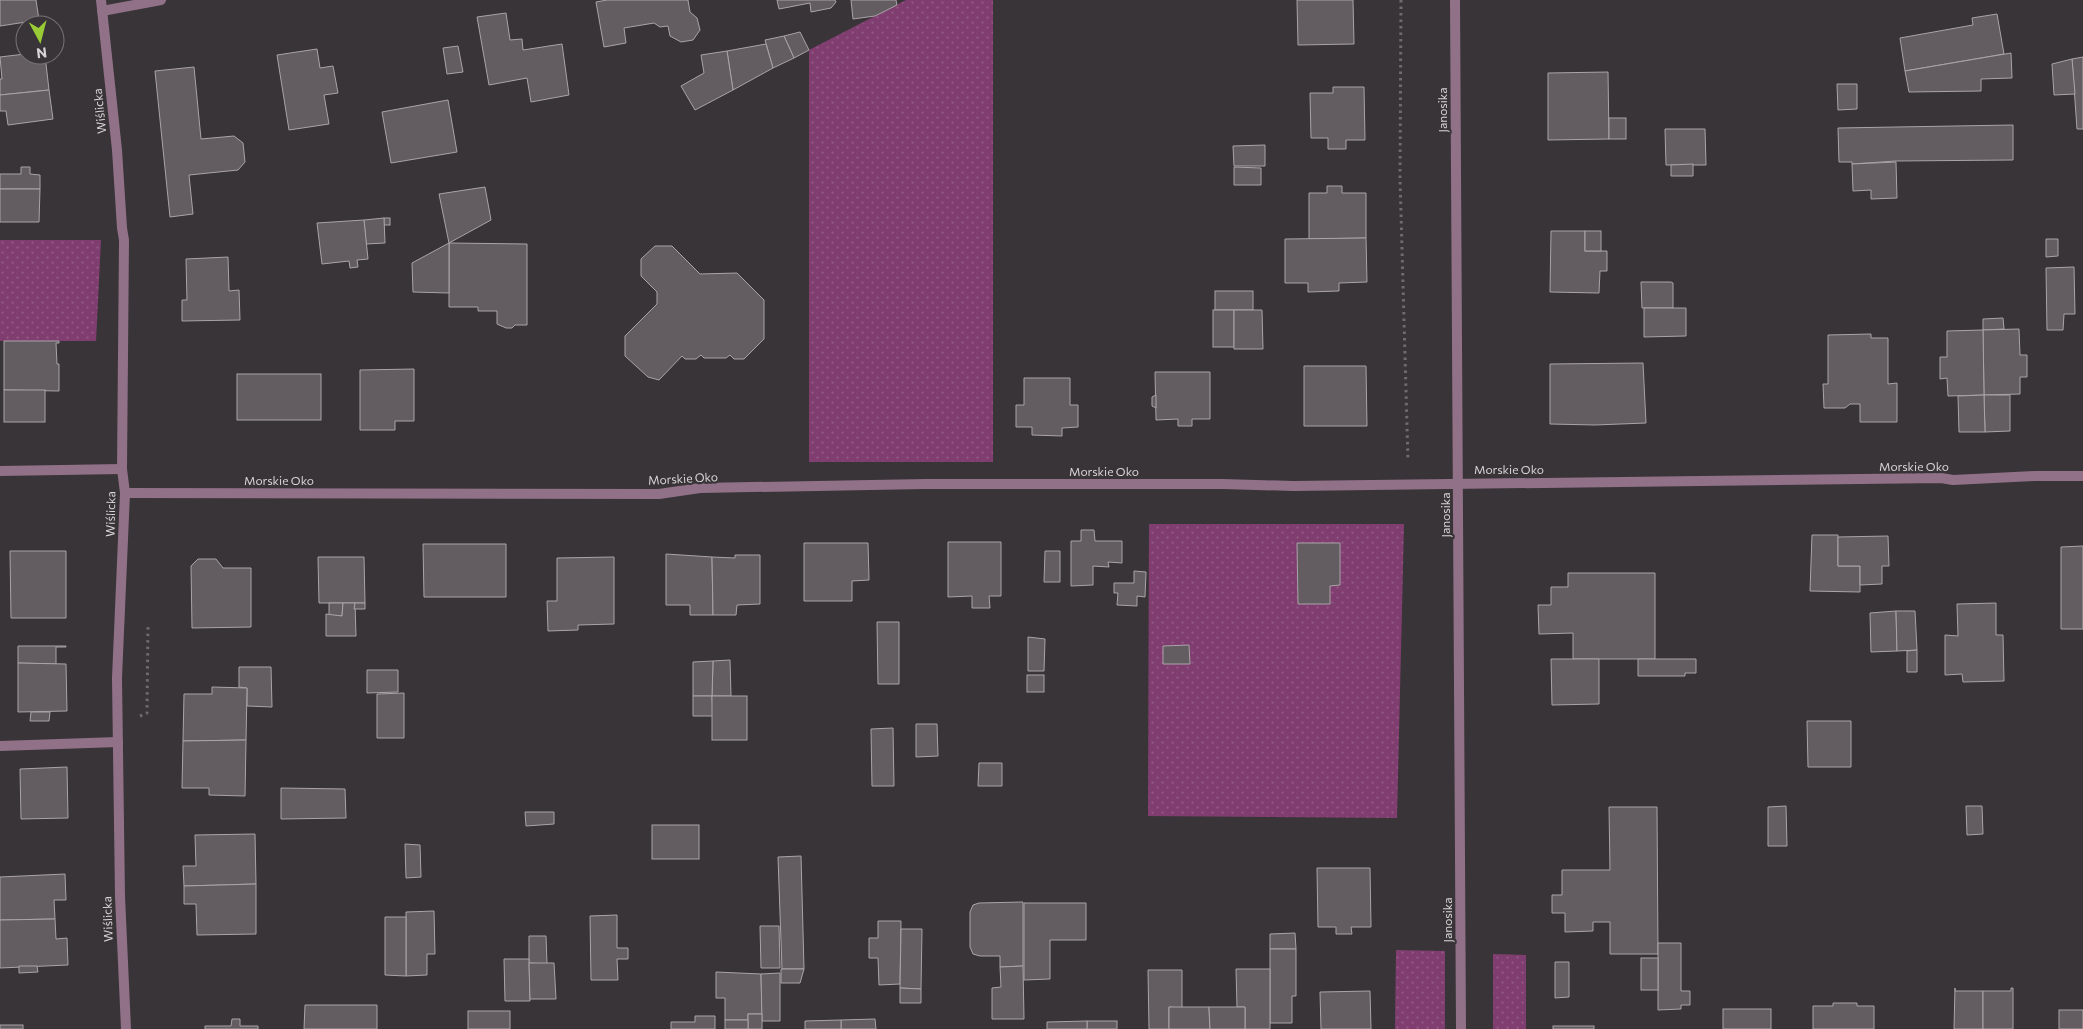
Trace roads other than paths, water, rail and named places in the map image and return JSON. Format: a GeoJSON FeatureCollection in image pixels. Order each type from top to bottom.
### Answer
{"type":"FeatureCollection","features":[{"type":"Feature","properties":{"kind":"street"},"geometry":{"type":"LineString","coordinates":[[101,5],[161,0]]}},
{"type":"Feature","properties":{"kind":"street","name":"Janosika"},"geometry":{"type":"LineString","coordinates":[[1455,0],[1461,1029]]}},
{"type":"Feature","properties":{"kind":"street","name":"Wiślicka"},"geometry":{"type":"LineString","coordinates":[[101,5],[117,150],[124,240],[122,469],[125,493],[117,678],[120,889],[126,1029]]}},
{"type":"Feature","properties":{"kind":"street"},"geometry":{"type":"LineString","coordinates":[[0,471],[122,469]]}},
{"type":"Feature","properties":{"kind":"street","name":"Morskie Oko"},"geometry":{"type":"LineString","coordinates":[[125,493],[659,494],[700,488],[925,484],[1223,484],[1293,486],[1941,478],[1952,480],[2083,476]]}},
{"type":"Feature","properties":{"kind":"street"},"geometry":{"type":"LineString","coordinates":[[0,746],[118,742]]}}]}
